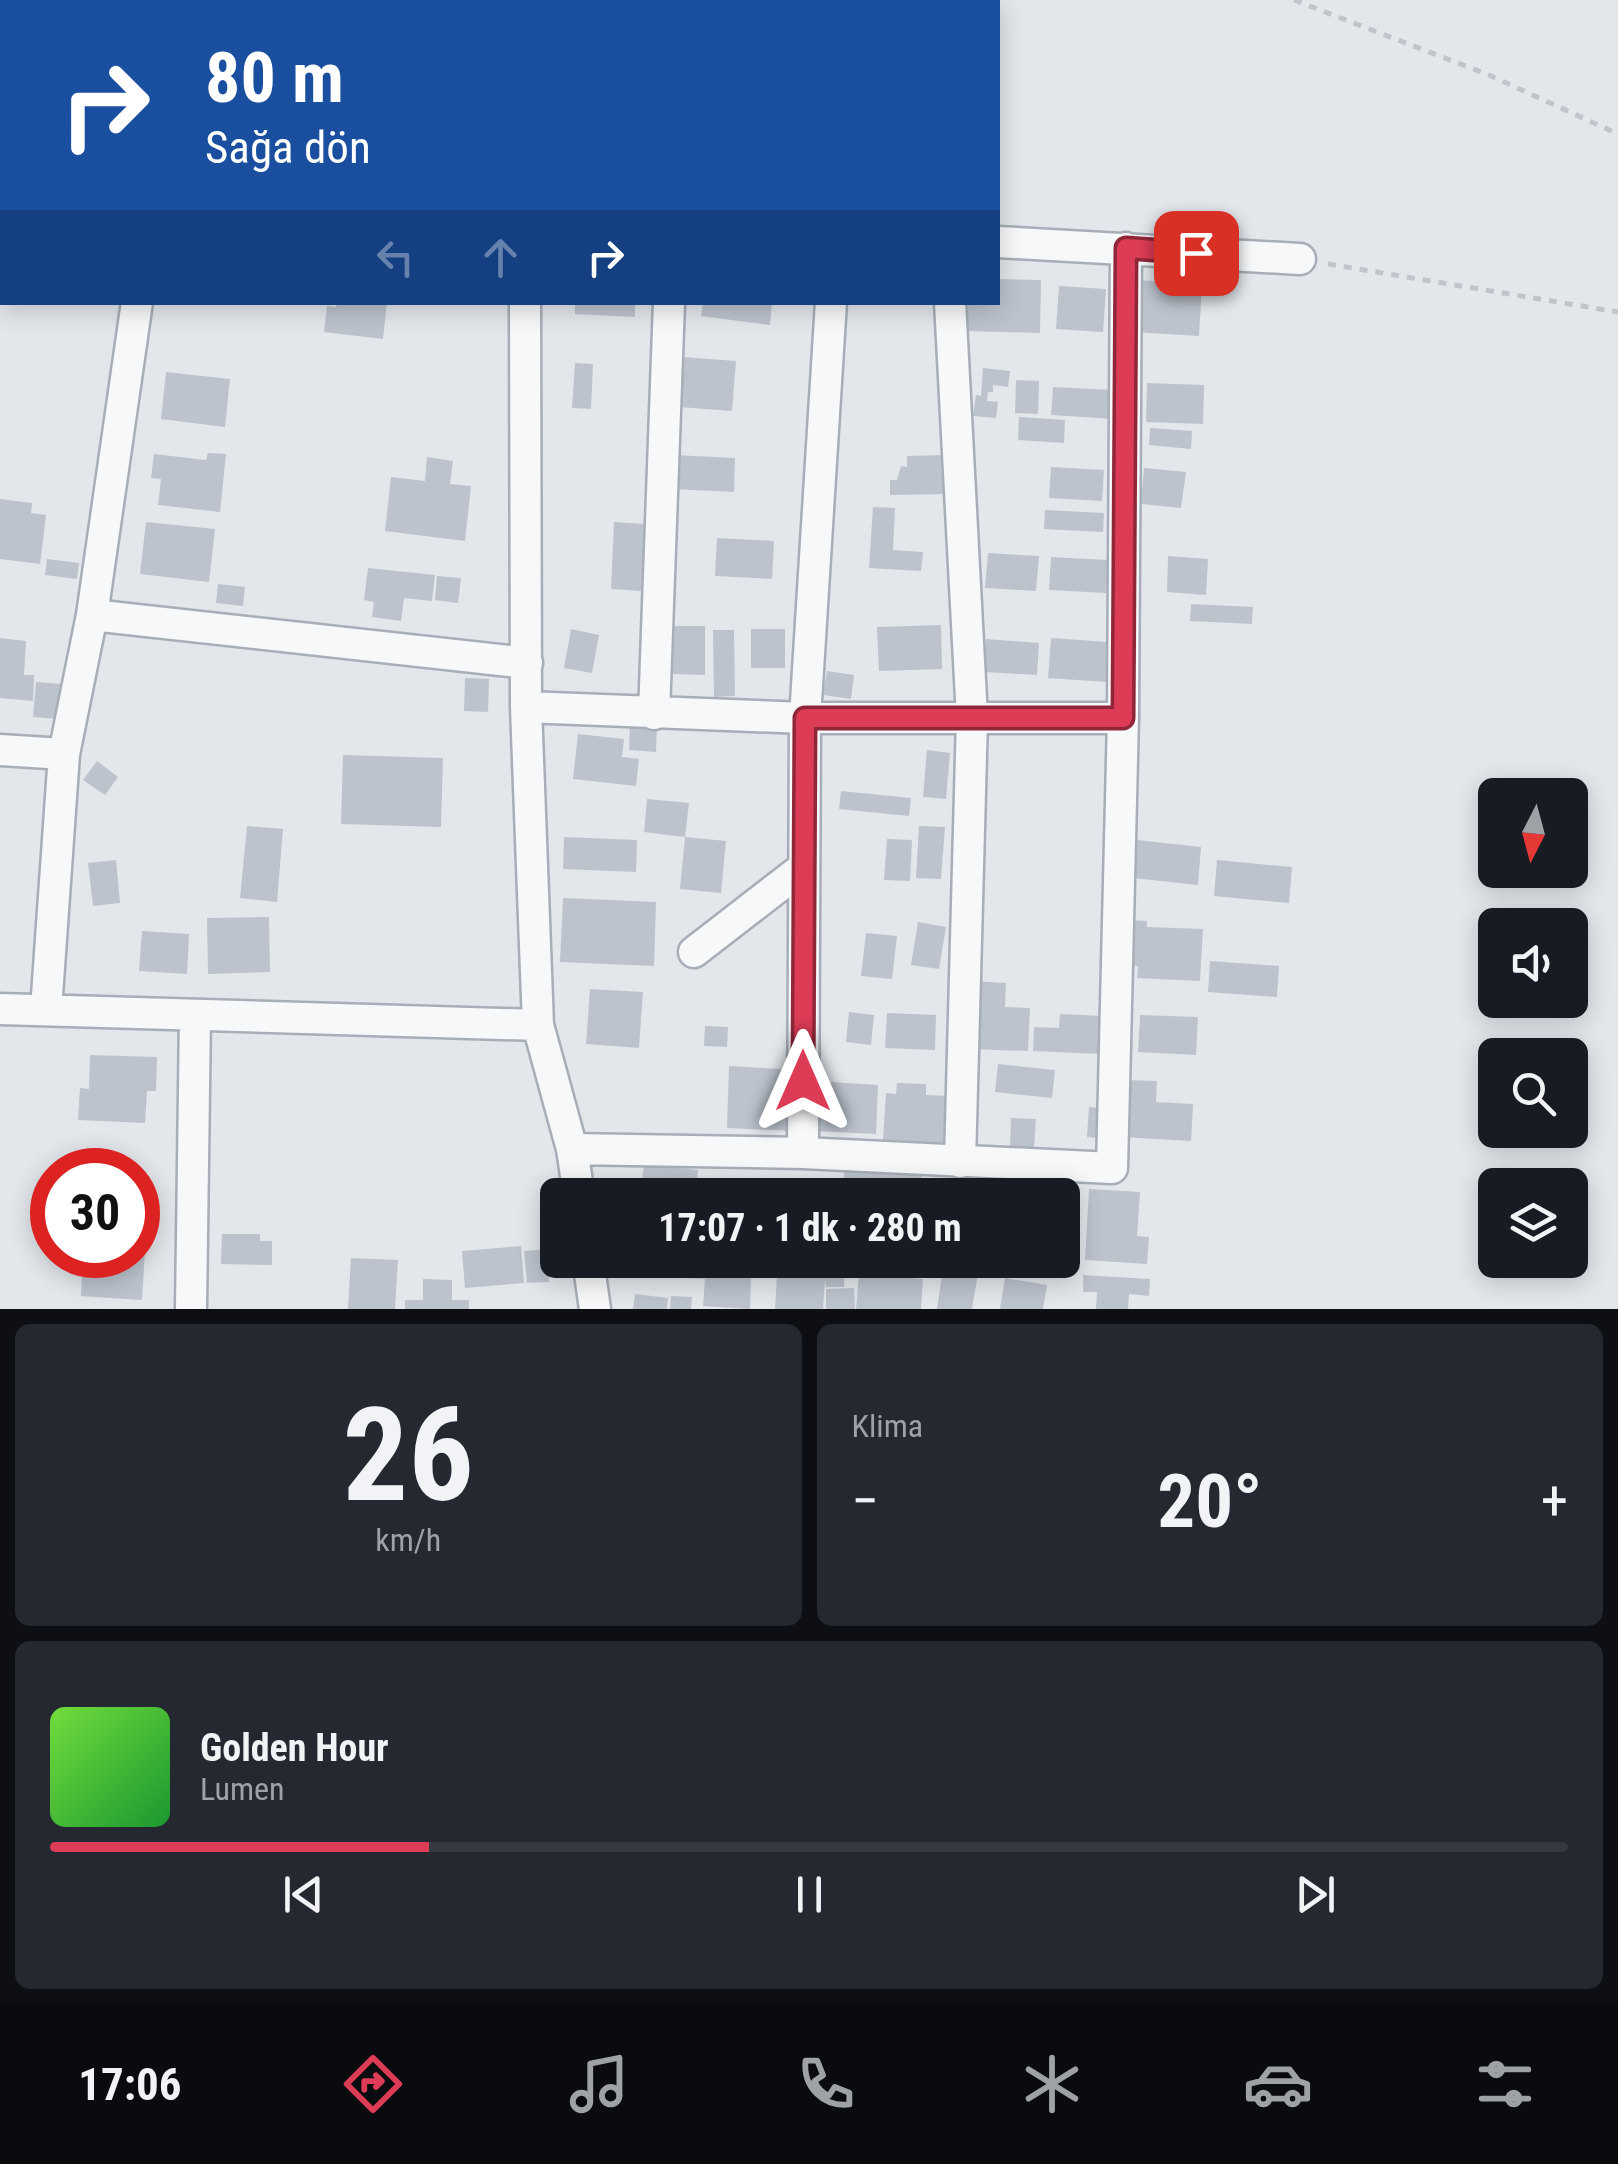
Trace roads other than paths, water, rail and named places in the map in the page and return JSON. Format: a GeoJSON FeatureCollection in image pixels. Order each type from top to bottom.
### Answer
{"type":"FeatureCollection","features":[{"type":"Feature","properties":{"kind":"street"},"geometry":{"type":"LineString","coordinates":[[1000,242],[1300,259]]}},
{"type":"Feature","properties":{"kind":"street"},"geometry":{"type":"LineString","coordinates":[[572,1148],[803,1152],[1112,1168],[1123,718],[1126,248]]}},
{"type":"Feature","properties":{"kind":"street"},"geometry":{"type":"LineString","coordinates":[[46,1010],[64,754],[92,615],[136,305]]}},
{"type":"Feature","properties":{"kind":"street"},"geometry":{"type":"LineString","coordinates":[[525,305],[526,707],[538,1025],[576,1178]]}},
{"type":"Feature","properties":{"kind":"street"},"geometry":{"type":"LineString","coordinates":[[654,714],[669,305]]}},
{"type":"Feature","properties":{"kind":"street"},"geometry":{"type":"LineString","coordinates":[[803,1152],[805,718],[831,305]]}},
{"type":"Feature","properties":{"kind":"street"},"geometry":{"type":"LineString","coordinates":[[950,305],[972,718],[960,1162]]}},
{"type":"Feature","properties":{"kind":"street"},"geometry":{"type":"LineString","coordinates":[[92,615],[526,663]]}},
{"type":"Feature","properties":{"kind":"street"},"geometry":{"type":"LineString","coordinates":[[526,707],[805,718],[1123,718]]}},
{"type":"Feature","properties":{"kind":"street"},"geometry":{"type":"LineString","coordinates":[[0,750],[64,754]]}},
{"type":"Feature","properties":{"kind":"street"},"geometry":{"type":"LineString","coordinates":[[694,952],[804,866]]}},
{"type":"Feature","properties":{"kind":"street"},"geometry":{"type":"LineString","coordinates":[[0,1008],[538,1025]]}},
{"type":"Feature","properties":{"kind":"street"},"geometry":{"type":"LineString","coordinates":[[191,1309],[195,1015]]}},
{"type":"Feature","properties":{"kind":"street"},"geometry":{"type":"LineString","coordinates":[[591,1278],[595,1309]]}}]}
